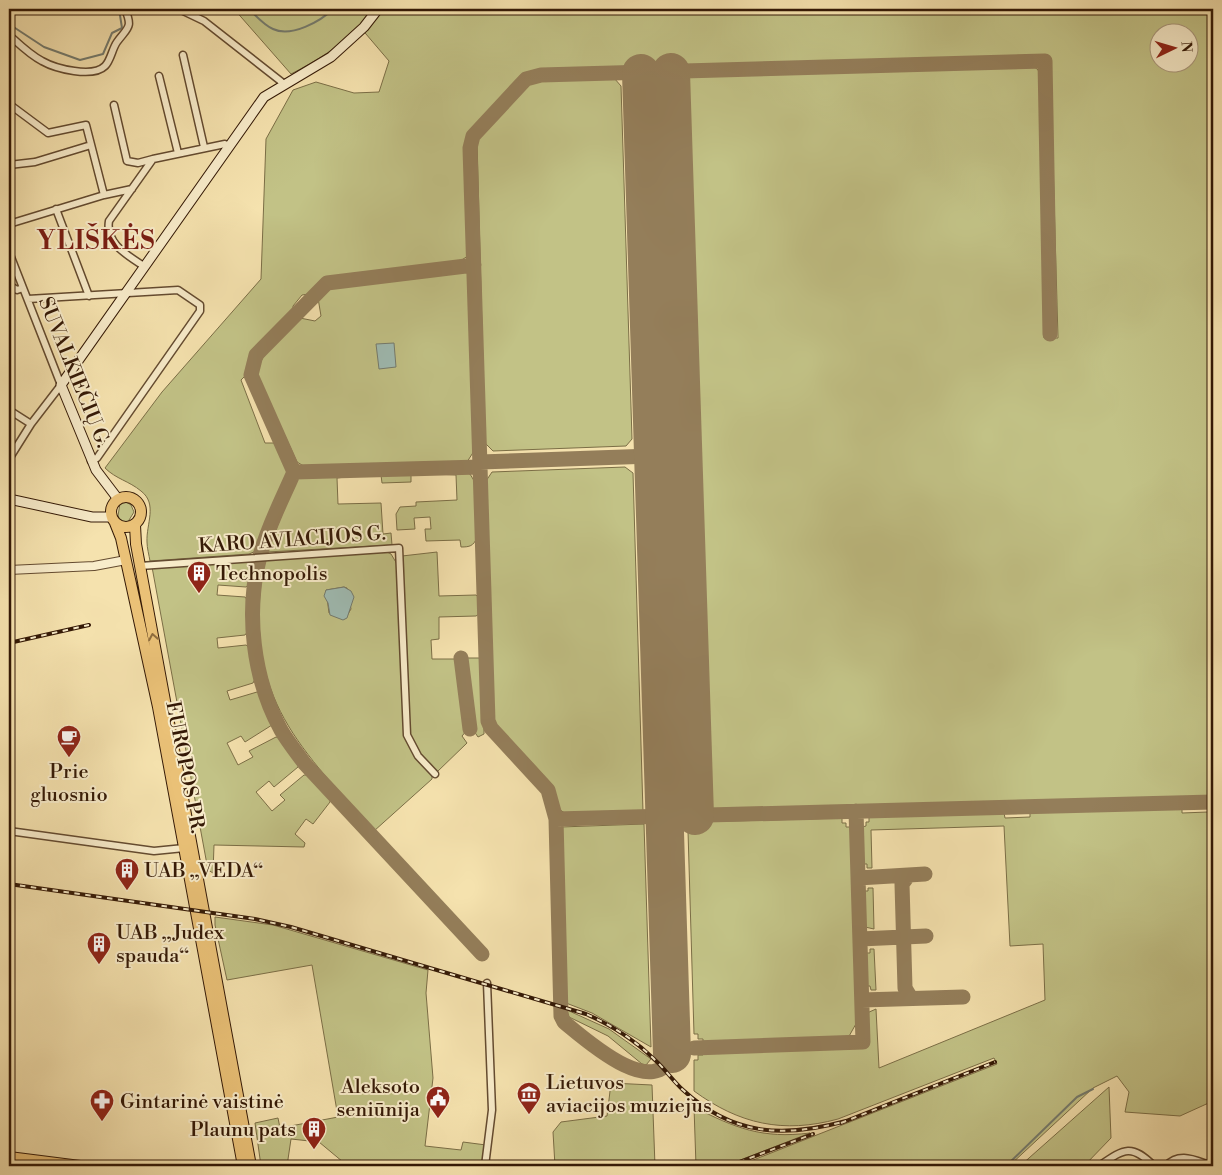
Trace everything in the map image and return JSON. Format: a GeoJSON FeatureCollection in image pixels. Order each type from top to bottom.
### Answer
{"type":"FeatureCollection","features":[{"type":"Feature","properties":{"kind":"main road"},"geometry":{"type":"LineString","coordinates":[[61,385],[264,97],[331,56],[364,26],[378,9]]}},
{"type":"Feature","properties":{"kind":"main road","name":"SUVALKIEČIŲ G."},"geometry":{"type":"LineString","coordinates":[[61,385],[91,461],[118,499]]}},
{"type":"Feature","properties":{"kind":"main road","name":"EUROPOS PR."},"geometry":{"type":"LineString","coordinates":[[118,499],[130,497],[139,504],[141,515],[135,525],[140,566],[251,1166]]}},
{"type":"Feature","properties":{"kind":"main road"},"geometry":{"type":"LineString","coordinates":[[9,499],[92,518],[113,520],[125,528],[135,525]]}},
{"type":"Feature","properties":{"kind":"main road"},"geometry":{"type":"LineString","coordinates":[[113,520],[112,507],[118,499]]}},
{"type":"Feature","properties":{"kind":"main road","name":"EUROPOS PR."},"geometry":{"type":"LineString","coordinates":[[113,520],[126,560],[147,652],[243,1166]]}},
{"type":"Feature","properties":{"kind":"main road"},"geometry":{"type":"LineString","coordinates":[[9,1157],[32,1163],[80,1166]]}},
{"type":"Feature","properties":{"kind":"street"},"geometry":{"type":"LineString","coordinates":[[9,35],[43,62],[78,71],[97,71],[108,63],[116,43],[129,28],[129,19],[125,9]]}},
{"type":"Feature","properties":{"kind":"street"},"geometry":{"type":"LineString","coordinates":[[179,9],[212,27],[283,84]]}},
{"type":"Feature","properties":{"kind":"street"},"geometry":{"type":"LineString","coordinates":[[183,54],[204,147]]}},
{"type":"Feature","properties":{"kind":"street"},"geometry":{"type":"LineString","coordinates":[[159,76],[178,153]]}},
{"type":"Feature","properties":{"kind":"street"},"geometry":{"type":"LineString","coordinates":[[9,104],[48,133],[86,124],[104,195]]}},
{"type":"Feature","properties":{"kind":"street"},"geometry":{"type":"LineString","coordinates":[[114,104],[127,161],[138,163],[204,147],[225,144],[228,146]]}},
{"type":"Feature","properties":{"kind":"street"},"geometry":{"type":"LineString","coordinates":[[9,165],[35,162],[91,145]]}},
{"type":"Feature","properties":{"kind":"street"},"geometry":{"type":"LineString","coordinates":[[144,267],[117,248],[109,221],[154,159]]}},
{"type":"Feature","properties":{"kind":"street"},"geometry":{"type":"LineString","coordinates":[[9,224],[104,195],[132,189]]}},
{"type":"Feature","properties":{"kind":"street"},"geometry":{"type":"LineString","coordinates":[[56,209],[89,296]]}},
{"type":"Feature","properties":{"kind":"street","name":"SUVALKIEČIŲ G."},"geometry":{"type":"LineString","coordinates":[[9,252],[61,385]]}},
{"type":"Feature","properties":{"kind":"street"},"geometry":{"type":"LineString","coordinates":[[9,285],[17,290],[23,288]]}},
{"type":"Feature","properties":{"kind":"street"},"geometry":{"type":"LineString","coordinates":[[28,299],[178,290],[200,304],[200,311],[97,458],[91,461]]}},
{"type":"Feature","properties":{"kind":"street"},"geometry":{"type":"LineString","coordinates":[[9,459],[31,424],[61,385]]}},
{"type":"Feature","properties":{"kind":"street"},"geometry":{"type":"LineString","coordinates":[[9,410],[31,424]]}},
{"type":"Feature","properties":{"kind":"street","name":"KARO AVIACIJOS G."},"geometry":{"type":"LineString","coordinates":[[140,566],[398,548],[406,715],[409,740],[418,756],[435,774]]}},
{"type":"Feature","properties":{"kind":"street"},"geometry":{"type":"LineString","coordinates":[[9,570],[94,566],[126,560]]}},
{"type":"Feature","properties":{"kind":"street"},"geometry":{"type":"LineString","coordinates":[[9,831],[154,851],[184,848]]}},
{"type":"Feature","properties":{"kind":"street"},"geometry":{"type":"LineString","coordinates":[[485,1166],[492,1110],[486,983]]}},
{"type":"Feature","properties":{"kind":"street"},"geometry":{"type":"LineString","coordinates":[[1099,1166],[1125,1151],[1134,1150],[1141,1153],[1154,1166]]}},
{"type":"Feature","properties":{"kind":"street"},"geometry":{"type":"LineString","coordinates":[[1166,1166],[1171,1161],[1180,1157],[1213,1166]]}},
{"type":"Feature","properties":{"kind":"green space"},"geometry":{"type":"Polygon","coordinates":[[[234,9],[269,9],[272,13],[288,9],[1213,9],[1213,797],[706,810],[683,76],[1020,65],[1031,66],[1037,69],[1041,79],[1044,338],[1058,338],[1050,57],[539,70],[519,78],[467,136],[468,256],[460,261],[331,277],[309,294],[302,295],[293,306],[293,311],[252,355],[247,374],[241,380],[265,443],[277,443],[288,471],[256,551],[249,554],[150,561],[147,542],[150,515],[149,502],[141,491],[105,468],[162,392],[261,279],[266,139],[293,90],[316,82],[354,93],[379,92],[389,61],[360,27],[344,41],[291,74],[234,9]]]}},
{"type":"Feature","properties":{"kind":"green space"},"geometry":{"type":"Polygon","coordinates":[[[614,78],[621,86],[632,439],[626,446],[493,451],[485,443],[477,140],[529,83],[614,78]]]}},
{"type":"Feature","properties":{"kind":"green space"},"geometry":{"type":"Polygon","coordinates":[[[461,271],[469,273],[474,451],[467,462],[307,468],[297,462],[258,377],[258,369],[266,353],[300,318],[315,321],[321,316],[318,298],[334,286],[461,271]]]}},
{"type":"Feature","properties":{"kind":"green space"},"geometry":{"type":"Polygon","coordinates":[[[625,467],[633,473],[643,812],[566,814],[559,809],[547,783],[493,721],[486,481],[492,472],[625,467]]]}},
{"type":"Feature","properties":{"kind":"green space"},"geometry":{"type":"Polygon","coordinates":[[[464,472],[470,474],[476,484],[477,538],[473,544],[461,547],[460,540],[426,541],[425,529],[431,529],[430,517],[414,518],[415,529],[397,530],[396,514],[400,507],[416,506],[416,502],[457,500],[456,475],[436,474],[464,472]]]}},
{"type":"Feature","properties":{"kind":"green space"},"geometry":{"type":"Polygon","coordinates":[[[411,474],[411,482],[382,483],[381,475],[411,474]]]}},
{"type":"Feature","properties":{"kind":"green space"},"geometry":{"type":"Polygon","coordinates":[[[363,475],[337,478],[338,504],[381,503],[383,534],[391,533],[392,545],[267,552],[298,478],[363,475]]]}},
{"type":"Feature","properties":{"kind":"green space"},"geometry":{"type":"Polygon","coordinates":[[[126,502],[131,505],[134,512],[126,525],[121,522],[118,516],[120,503],[126,502]]]}},
{"type":"Feature","properties":{"kind":"green space"},"geometry":{"type":"Polygon","coordinates":[[[385,551],[391,554],[397,564],[406,739],[412,751],[432,775],[432,779],[374,831],[319,769],[298,740],[280,711],[268,681],[261,646],[259,607],[264,561],[266,559],[385,551]],[[347,588],[326,590],[329,613],[345,619],[351,609],[347,588]]]}},
{"type":"Feature","properties":{"kind":"green space"},"geometry":{"type":"Polygon","coordinates":[[[437,552],[439,596],[476,595],[479,598],[479,614],[476,616],[439,617],[439,639],[431,640],[432,659],[458,659],[468,729],[462,736],[467,743],[437,772],[418,752],[409,732],[402,556],[437,552]]]}},
{"type":"Feature","properties":{"kind":"green space"},"geometry":{"type":"Polygon","coordinates":[[[253,560],[251,583],[246,587],[218,585],[217,595],[245,597],[249,602],[248,631],[245,635],[217,638],[218,648],[246,645],[250,648],[256,677],[253,683],[227,691],[230,700],[257,692],[261,696],[272,725],[245,742],[241,736],[227,743],[238,765],[253,757],[249,751],[276,737],[282,739],[299,764],[298,767],[274,787],[269,781],[256,792],[272,811],[285,800],[280,795],[304,775],[309,775],[330,797],[330,802],[313,824],[306,819],[295,834],[305,843],[304,847],[214,845],[213,873],[208,870],[152,567],[253,560]]]}},
{"type":"Feature","properties":{"kind":"green space"},"geometry":{"type":"Polygon","coordinates":[[[463,658],[481,658],[484,734],[478,737],[472,728],[463,658]]]}},
{"type":"Feature","properties":{"kind":"green space"},"geometry":{"type":"Polygon","coordinates":[[[1208,807],[1213,807],[1213,1101],[1180,1116],[1125,1112],[1129,1092],[1117,1076],[1093,1088],[1009,1166],[738,1166],[997,1064],[994,1058],[838,1119],[799,1126],[762,1123],[745,1118],[711,1102],[694,1091],[694,1060],[698,1060],[698,1055],[703,1055],[703,1052],[868,1047],[867,1013],[876,1009],[879,1068],[1045,1000],[1043,944],[1010,946],[1004,826],[871,830],[872,868],[867,868],[867,864],[863,864],[862,827],[866,826],[866,822],[869,822],[869,816],[1004,813],[1005,818],[1030,817],[1030,812],[1182,808],[1182,813],[1208,812],[1208,807]]]}},
{"type":"Feature","properties":{"kind":"green space"},"geometry":{"type":"Polygon","coordinates":[[[842,818],[842,823],[846,823],[846,827],[851,827],[857,1022],[848,1038],[703,1042],[703,1039],[698,1039],[698,1034],[694,1034],[688,831],[691,830],[691,825],[696,825],[696,822],[842,818]]]}},
{"type":"Feature","properties":{"kind":"green space"},"geometry":{"type":"Polygon","coordinates":[[[644,824],[651,1047],[592,1013],[566,1003],[561,827],[644,824]]]}},
{"type":"Feature","properties":{"kind":"green space"},"geometry":{"type":"Polygon","coordinates":[[[868,888],[873,888],[874,929],[865,927],[864,891],[868,891],[868,888]]]}},
{"type":"Feature","properties":{"kind":"green space"},"geometry":{"type":"Polygon","coordinates":[[[215,917],[273,925],[428,970],[426,993],[433,1078],[425,1146],[461,1150],[463,1142],[486,1145],[483,1166],[344,1166],[343,1162],[319,1142],[291,1139],[287,1166],[261,1166],[255,1123],[278,1118],[280,1128],[338,1117],[312,965],[227,980],[215,917]]]}},
{"type":"Feature","properties":{"kind":"green space"},"geometry":{"type":"Polygon","coordinates":[[[870,949],[874,949],[876,990],[871,990],[870,986],[867,986],[866,953],[870,953],[870,949]]]}},
{"type":"Feature","properties":{"kind":"green space"},"geometry":{"type":"Polygon","coordinates":[[[567,1010],[609,1029],[651,1059],[646,1065],[642,1064],[608,1036],[569,1017],[567,1010]]]}},
{"type":"Feature","properties":{"kind":"green space"},"geometry":{"type":"Polygon","coordinates":[[[611,1083],[652,1085],[655,1166],[555,1166],[553,1132],[561,1122],[607,1116],[611,1083]]]}},
{"type":"Feature","properties":{"kind":"green space"},"geometry":{"type":"Polygon","coordinates":[[[1109,1087],[1111,1138],[1084,1166],[1020,1166],[1109,1087]]]}},
{"type":"Feature","properties":{"kind":"green space"},"geometry":{"type":"Polygon","coordinates":[[[694,1107],[723,1121],[749,1130],[777,1134],[810,1133],[725,1166],[696,1166],[694,1107]]]}},
{"type":"Feature","properties":{"kind":"water"},"geometry":{"type":"Polygon","coordinates":[[[394,343],[396,367],[379,369],[376,344],[394,343]]]}},
{"type":"Feature","properties":{"kind":"water"},"geometry":{"type":"Polygon","coordinates":[[[344,587],[351,591],[354,597],[347,618],[343,620],[330,615],[328,603],[324,596],[326,590],[344,587]]]}},
{"type":"Feature","properties":{"kind":"waterway"},"geometry":{"type":"LineString","coordinates":[[9,24],[44,47],[80,60],[103,54],[112,33],[122,28],[119,9]]}},
{"type":"Feature","properties":{"kind":"waterway"},"geometry":{"type":"LineString","coordinates":[[249,9],[260,20],[273,29],[280,31],[297,30],[305,27],[333,9]]}},
{"type":"Feature","properties":{"kind":"waterway"},"geometry":{"type":"LineString","coordinates":[[1006,1166],[1077,1097],[1093,1089]]}},
{"type":"Feature","properties":{"kind":"taxiway"},"geometry":{"type":"LineString","coordinates":[[672,1054],[663,1067],[651,1072],[636,1070],[603,1053],[564,1022],[561,1016],[556,819],[548,790],[491,728],[488,721],[470,148],[473,136],[526,79],[541,75],[1045,61],[1050,334]]}},
{"type":"Feature","properties":{"kind":"taxiway"},"geometry":{"type":"LineString","coordinates":[[474,265],[327,283],[256,355],[251,375],[294,472],[480,467]]}},
{"type":"Feature","properties":{"kind":"taxiway"},"geometry":{"type":"LineString","coordinates":[[480,462],[652,456]]}},
{"type":"Feature","properties":{"kind":"taxiway"},"geometry":{"type":"LineString","coordinates":[[294,472],[271,524],[255,577],[253,600],[254,645],[258,667],[271,710],[281,730],[305,764],[482,954]]}},
{"type":"Feature","properties":{"kind":"taxiway"},"geometry":{"type":"LineString","coordinates":[[461,658],[470,729]]}},
{"type":"Feature","properties":{"kind":"taxiway"},"geometry":{"type":"LineString","coordinates":[[556,819],[1213,802]]}},
{"type":"Feature","properties":{"kind":"taxiway"},"geometry":{"type":"LineString","coordinates":[[694,1048],[863,1042],[856,811]]}},
{"type":"Feature","properties":{"kind":"taxiway"},"geometry":{"type":"LineString","coordinates":[[858,878],[925,874]]}},
{"type":"Feature","properties":{"kind":"taxiway"},"geometry":{"type":"LineString","coordinates":[[908,876],[902,884],[905,988],[911,998]]}},
{"type":"Feature","properties":{"kind":"taxiway"},"geometry":{"type":"LineString","coordinates":[[860,939],[926,936]]}},
{"type":"Feature","properties":{"kind":"taxiway"},"geometry":{"type":"LineString","coordinates":[[862,1000],[963,997]]}},
{"type":"Feature","properties":{"kind":"runway"},"geometry":{"type":"LineString","coordinates":[[671,72],[695,816]]}},
{"type":"Feature","properties":{"kind":"runway"},"geometry":{"type":"LineString","coordinates":[[641,73],[672,1054]]}},
{"type":"Feature","properties":{"kind":"railway"},"geometry":{"type":"LineString","coordinates":[[9,643],[89,625]]}},
{"type":"Feature","properties":{"kind":"railway"},"geometry":{"type":"LineString","coordinates":[[9,884],[255,919],[291,927],[586,1014],[614,1028],[639,1046],[683,1090],[702,1105],[721,1117],[740,1125],[780,1131],[801,1130],[846,1121]]}},
{"type":"Feature","properties":{"kind":"railway"},"geometry":{"type":"LineString","coordinates":[[841,1123],[995,1062]]}},
{"type":"Feature","properties":{"kind":"railway"},"geometry":{"type":"LineString","coordinates":[[729,1166],[813,1134]]}},
{"type":"Feature","properties":{"kind":"place","name":"Technopolis"},"geometry":{"type":"Point","coordinates":[199,594]}},
{"type":"Feature","properties":{"kind":"place","name":"Prie gluosnio"},"geometry":{"type":"Point","coordinates":[69,758]}},
{"type":"Feature","properties":{"kind":"place","name":"UAB „VEDA“"},"geometry":{"type":"Point","coordinates":[127,891]}},
{"type":"Feature","properties":{"kind":"place","name":"UAB „Judex spauda“"},"geometry":{"type":"Point","coordinates":[99,965]}},
{"type":"Feature","properties":{"kind":"place","name":"Lietuvos aviacijos muziejus"},"geometry":{"type":"Point","coordinates":[529,1115]}},
{"type":"Feature","properties":{"kind":"place","name":"Aleksoto seniūnija"},"geometry":{"type":"Point","coordinates":[438,1119]}},
{"type":"Feature","properties":{"kind":"place","name":"Gintarinė vaistinė"},"geometry":{"type":"Point","coordinates":[102,1122]}},
{"type":"Feature","properties":{"kind":"place","name":"Plaunu pats"},"geometry":{"type":"Point","coordinates":[314,1150]}},
{"type":"Feature","properties":{"kind":"district","name":"YLIŠKĖS"},"geometry":{"type":"Point","coordinates":[96,240]}}]}
